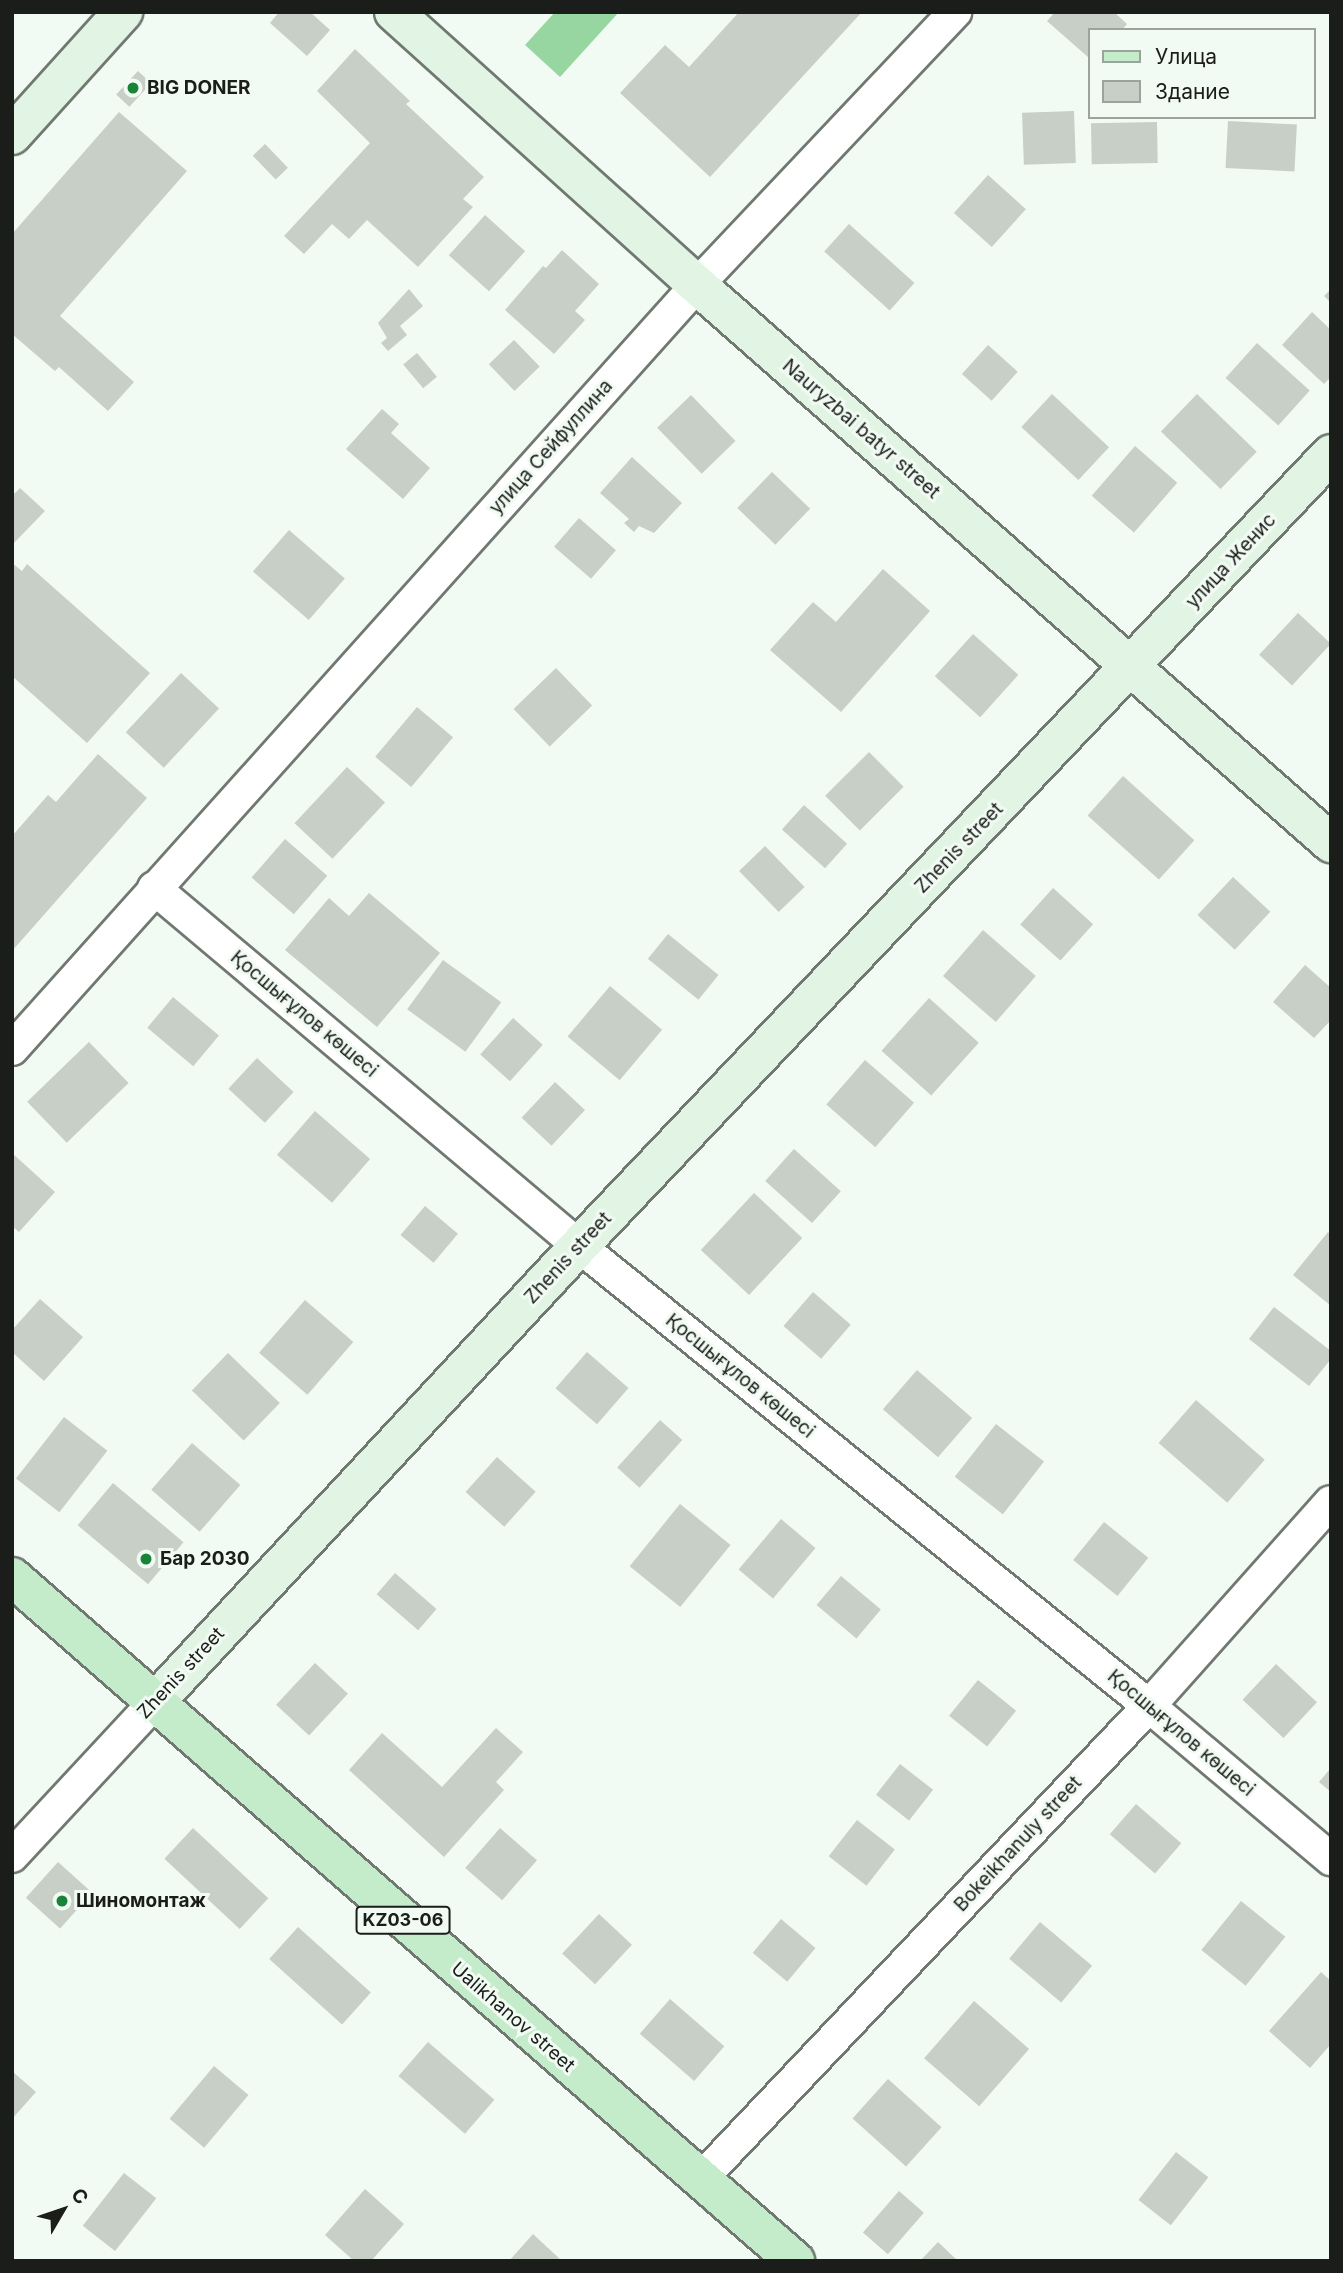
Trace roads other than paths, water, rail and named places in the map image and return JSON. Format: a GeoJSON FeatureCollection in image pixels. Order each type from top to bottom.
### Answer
{"type":"FeatureCollection","features":[{"type":"Feature","properties":{"kind":"main road","name":"Ualikhanov street"},"geometry":{"type":"LineString","coordinates":[[12,1577],[795,2261]]}},
{"type":"Feature","properties":{"kind":"street"},"geometry":{"type":"LineString","coordinates":[[12,135],[123,12]]}},
{"type":"Feature","properties":{"kind":"street","name":"Nauryzbai batyr street"},"geometry":{"type":"LineString","coordinates":[[394,12],[697,285],[1331,844]]}},
{"type":"Feature","properties":{"kind":"street","name":"улица Сейфуллина"},"geometry":{"type":"LineString","coordinates":[[12,1049],[697,285],[955,12]]}},
{"type":"Feature","properties":{"kind":"street","name":"улица Женис"},"geometry":{"type":"LineString","coordinates":[[1131,668],[1331,454]]}},
{"type":"Feature","properties":{"kind":"street","name":"Zhenis street"},"geometry":{"type":"LineString","coordinates":[[12,1856],[579,1246],[1131,668]]}},
{"type":"Feature","properties":{"kind":"street","name":"Қосшығұлов көшесі"},"geometry":{"type":"LineString","coordinates":[[154,888],[579,1246],[1149,1706],[1331,1859]]}},
{"type":"Feature","properties":{"kind":"street","name":"Bokeikhanuly street"},"geometry":{"type":"LineString","coordinates":[[700,2180],[1149,1706],[1331,1502]]}},
{"type":"Feature","properties":{"kind":"place","name":"BIG DONER"},"geometry":{"type":"Point","coordinates":[133,88]}},
{"type":"Feature","properties":{"kind":"place","name":"Бар 2030"},"geometry":{"type":"Point","coordinates":[146,1559]}},
{"type":"Feature","properties":{"kind":"place","name":"Шиномонтаж"},"geometry":{"type":"Point","coordinates":[62,1901]}}]}
